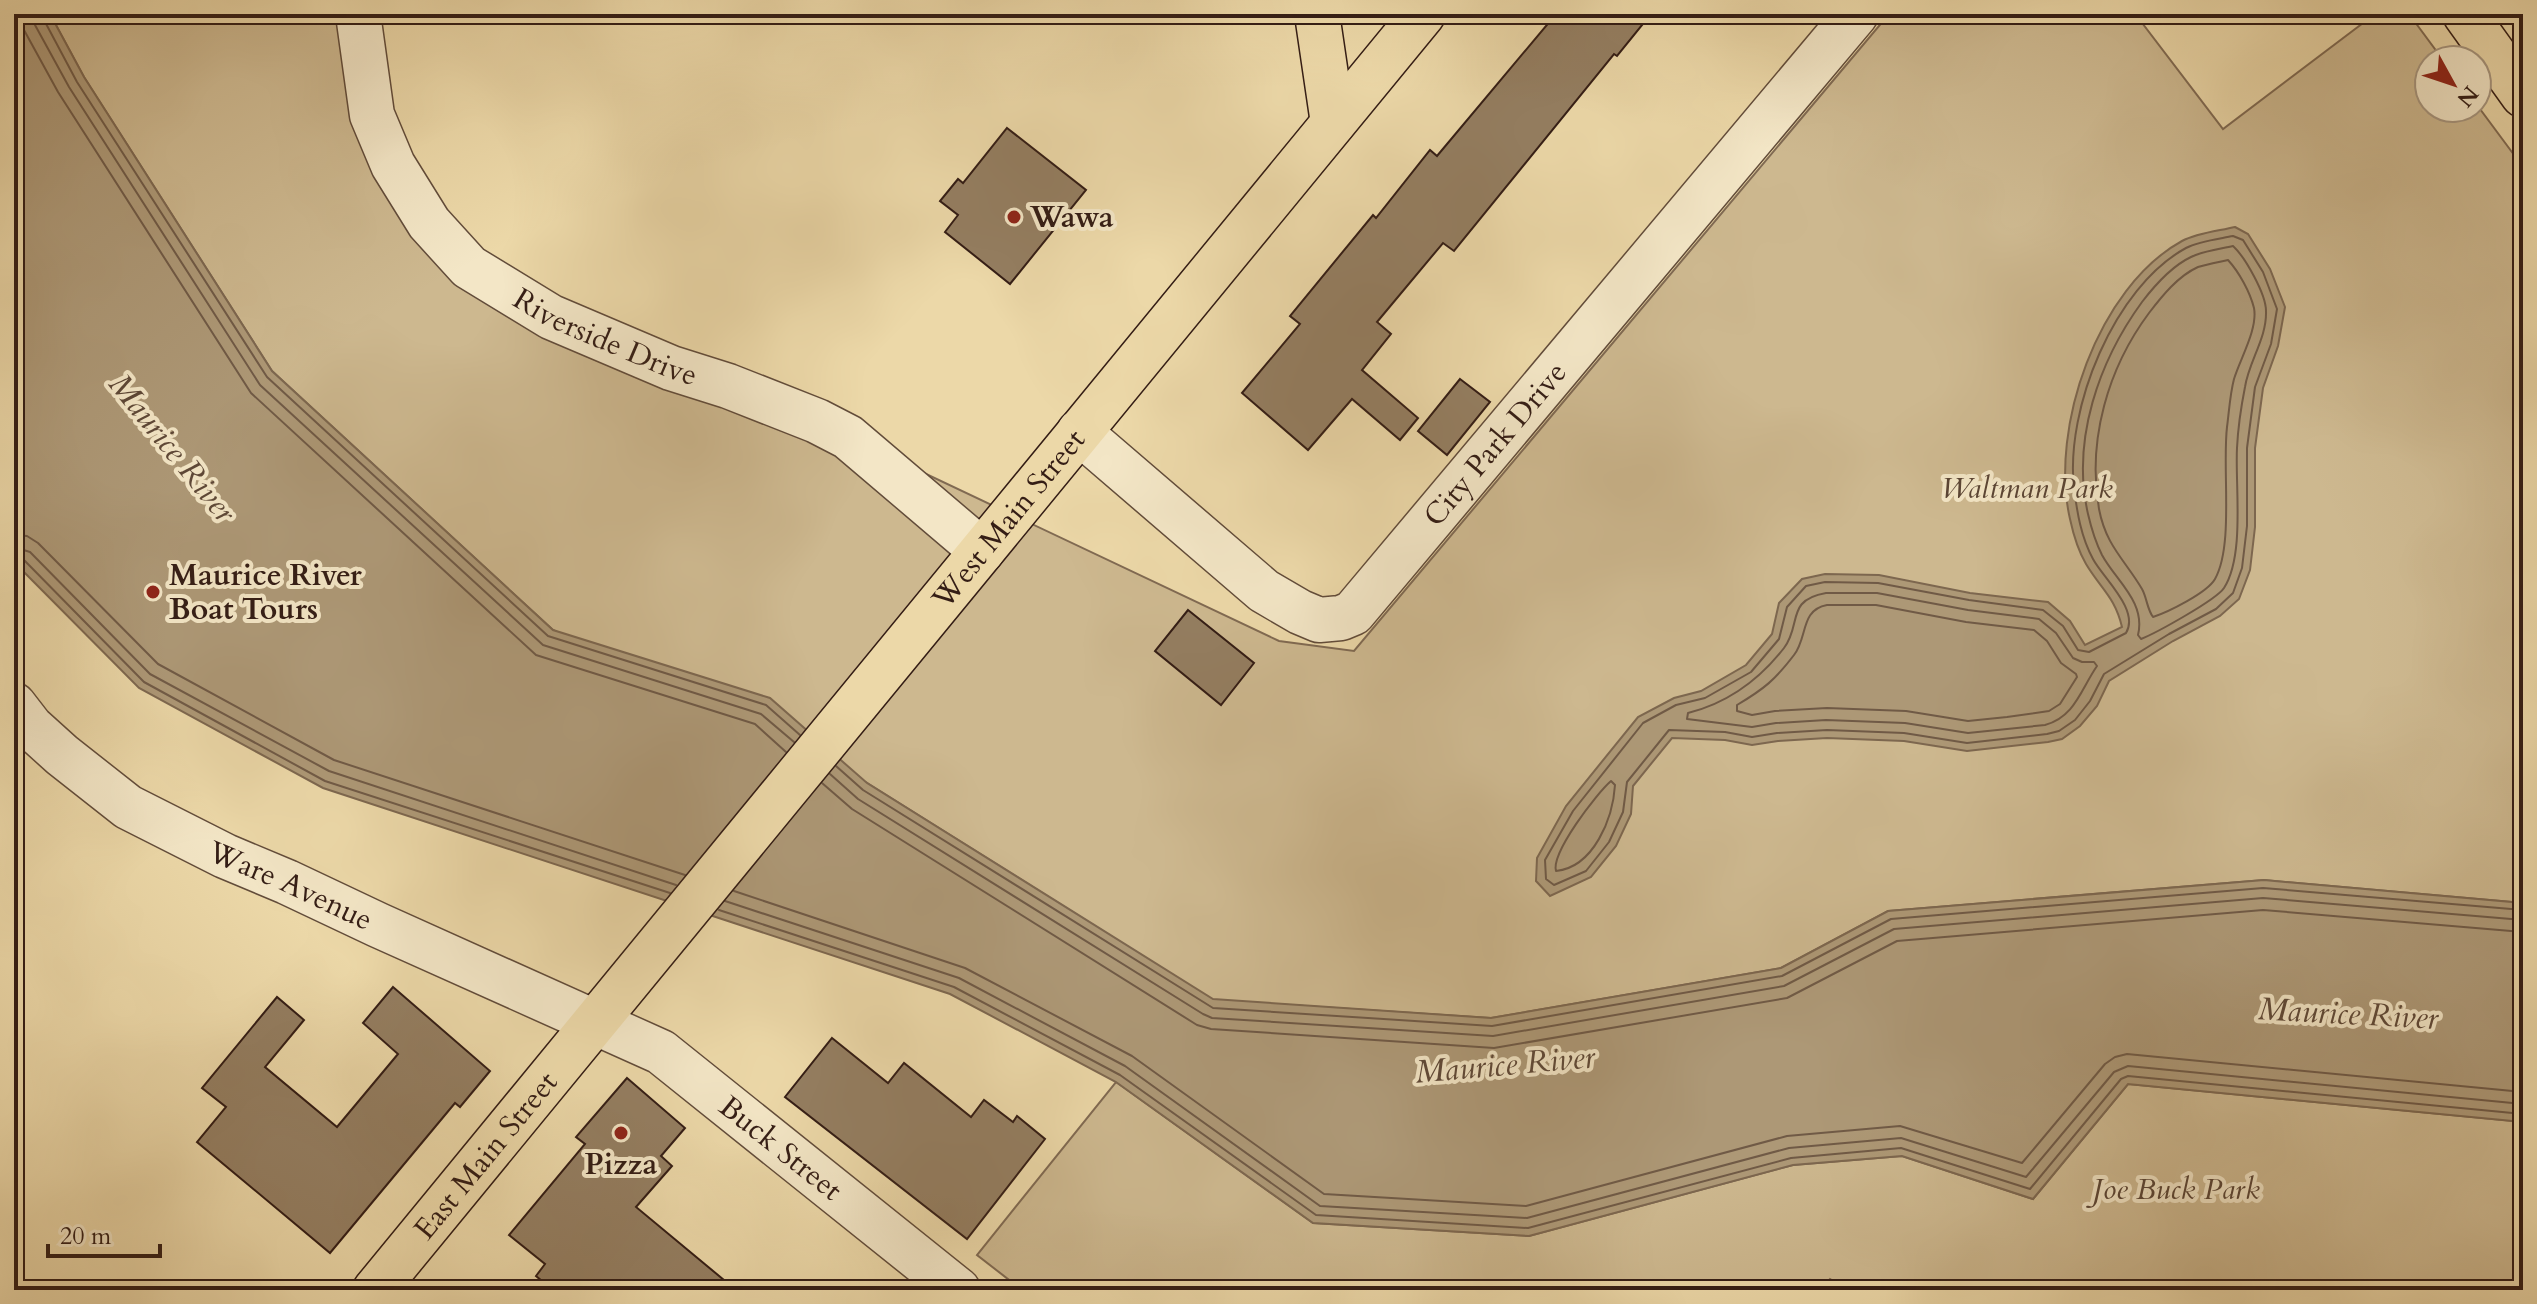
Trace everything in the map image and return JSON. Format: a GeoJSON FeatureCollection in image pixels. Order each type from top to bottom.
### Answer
{"type":"FeatureCollection","features":[{"type":"Feature","properties":{"kind":"main road"},"geometry":{"type":"LineString","coordinates":[[1317,14],[1333,123]]}},
{"type":"Feature","properties":{"kind":"main road","name":"West Main Street"},"geometry":{"type":"LineString","coordinates":[[595,1022],[1423,14]]}},
{"type":"Feature","properties":{"kind":"main road"},"geometry":{"type":"LineString","coordinates":[[2465,14],[2523,95]]}},
{"type":"Feature","properties":{"kind":"main road","name":"East Main Street"},"geometry":{"type":"LineString","coordinates":[[375,1290],[595,1022]]}},
{"type":"Feature","properties":{"kind":"street","name":"Riverside Drive"},"geometry":{"type":"LineString","coordinates":[[358,14],[372,115],[393,165],[429,223],[469,267],[551,317],[671,368],[728,386],[817,421],[848,437],[982,551]]}},
{"type":"Feature","properties":{"kind":"street","name":"City Park Drive"},"geometry":{"type":"LineString","coordinates":[[1079,432],[1264,591],[1319,620],[1341,618],[1353,613],[1856,14]]}},
{"type":"Feature","properties":{"kind":"street","name":"Ware Avenue"},"geometry":{"type":"LineString","coordinates":[[14,705],[31,727],[62,755],[128,807],[225,856],[595,1022]]}},
{"type":"Feature","properties":{"kind":"street","name":"Buck Street"},"geometry":{"type":"LineString","coordinates":[[595,1022],[661,1052],[958,1290]]}},
{"type":"Feature","properties":{"kind":"green space","name":"Waltman Park"},"geometry":{"type":"Polygon","coordinates":[[[50,14],[370,14],[393,165],[448,266],[848,437],[1279,641],[1354,651],[1889,14],[2136,15],[2223,129],[2375,14],[2409,14],[2431,44],[2413,44],[2413,124],[2491,124],[2523,167],[2523,903],[2264,880],[1888,911],[1781,968],[1491,1018],[1213,1000],[867,783],[553,630],[272,371],[84,77],[50,14]]]}},
{"type":"Feature","properties":{"kind":"green space","name":"Joe Buck Park"},"geometry":{"type":"Polygon","coordinates":[[[1116,1082],[1313,1223],[1529,1236],[1793,1165],[1902,1156],[2033,1199],[2128,1084],[2523,1122],[2523,1290],[1848,1290],[1830,1279],[1820,1290],[1022,1290],[977,1255],[1116,1082]]]}},
{"type":"Feature","properties":{"kind":"water","name":"Maurice River"},"geometry":{"type":"Polygon","coordinates":[[[14,14],[50,14],[84,77],[272,371],[553,630],[770,698],[867,783],[1213,999],[1491,1018],[1781,968],[1888,911],[2264,880],[2523,903],[2523,1122],[2128,1084],[2033,1199],[1902,1156],[1793,1165],[1529,1236],[1313,1223],[1116,1082],[950,994],[323,788],[139,688],[14,562],[14,14]]]}},
{"type":"Feature","properties":{"kind":"water"},"geometry":{"type":"Polygon","coordinates":[[[2235,227],[2248,234],[2270,269],[2285,307],[2278,346],[2263,388],[2255,448],[2255,527],[2250,570],[2239,599],[2220,616],[2109,681],[2097,706],[2080,726],[2062,739],[1967,751],[1904,741],[1827,738],[1752,745],[1725,740],[1672,738],[1633,786],[1631,814],[1616,846],[1591,877],[1550,896],[1536,881],[1537,858],[1566,806],[1638,717],[1674,698],[1701,691],[1746,665],[1772,634],[1779,603],[1802,579],[1825,574],[1879,575],[1970,593],[2048,602],[2070,621],[2085,645],[2122,627],[2111,600],[2083,559],[2070,519],[2065,483],[2074,403],[2104,325],[2126,291],[2152,262],[2188,238],[2235,227]]]}},
{"type":"Feature","properties":{"kind":"building"},"geometry":{"type":"Polygon","coordinates":[[[1556,14],[1651,14],[1617,56],[1614,54],[1454,251],[1443,243],[1377,322],[1391,334],[1362,370],[1418,418],[1400,440],[1352,399],[1308,450],[1242,393],[1300,324],[1290,316],[1373,215],[1376,218],[1430,150],[1437,156],[1556,14]]]}},
{"type":"Feature","properties":{"kind":"building"},"geometry":{"type":"Polygon","coordinates":[[[1007,128],[1086,190],[1010,284],[945,232],[958,215],[940,201],[958,179],[963,183],[1007,128]]]}},
{"type":"Feature","properties":{"kind":"building"},"geometry":{"type":"Polygon","coordinates":[[[1460,379],[1490,402],[1447,455],[1418,431],[1460,379]]]}},
{"type":"Feature","properties":{"kind":"building"},"geometry":{"type":"Polygon","coordinates":[[[1188,610],[1254,663],[1221,705],[1155,651],[1188,610]]]}},
{"type":"Feature","properties":{"kind":"building"},"geometry":{"type":"Polygon","coordinates":[[[393,987],[490,1071],[460,1107],[455,1103],[330,1253],[197,1142],[226,1107],[202,1088],[277,997],[304,1020],[265,1067],[337,1127],[398,1054],[363,1023],[393,987]]]}},
{"type":"Feature","properties":{"kind":"building"},"geometry":{"type":"Polygon","coordinates":[[[832,1038],[888,1083],[904,1063],[971,1117],[984,1100],[1013,1122],[1017,1116],[1045,1139],[967,1239],[785,1097],[832,1038]]]}},
{"type":"Feature","properties":{"kind":"building"},"geometry":{"type":"Polygon","coordinates":[[[627,1078],[685,1128],[661,1156],[672,1166],[636,1207],[736,1290],[553,1290],[536,1276],[545,1264],[509,1235],[585,1144],[576,1137],[627,1078]]]}},
{"type":"Feature","properties":{"kind":"place","name":"Wawa"},"geometry":{"type":"Point","coordinates":[1014,217]}},
{"type":"Feature","properties":{"kind":"place","name":"Maurice River Boat Tours"},"geometry":{"type":"Point","coordinates":[153,592]}},
{"type":"Feature","properties":{"kind":"place","name":"Pizza"},"geometry":{"type":"Point","coordinates":[621,1133]}}]}
